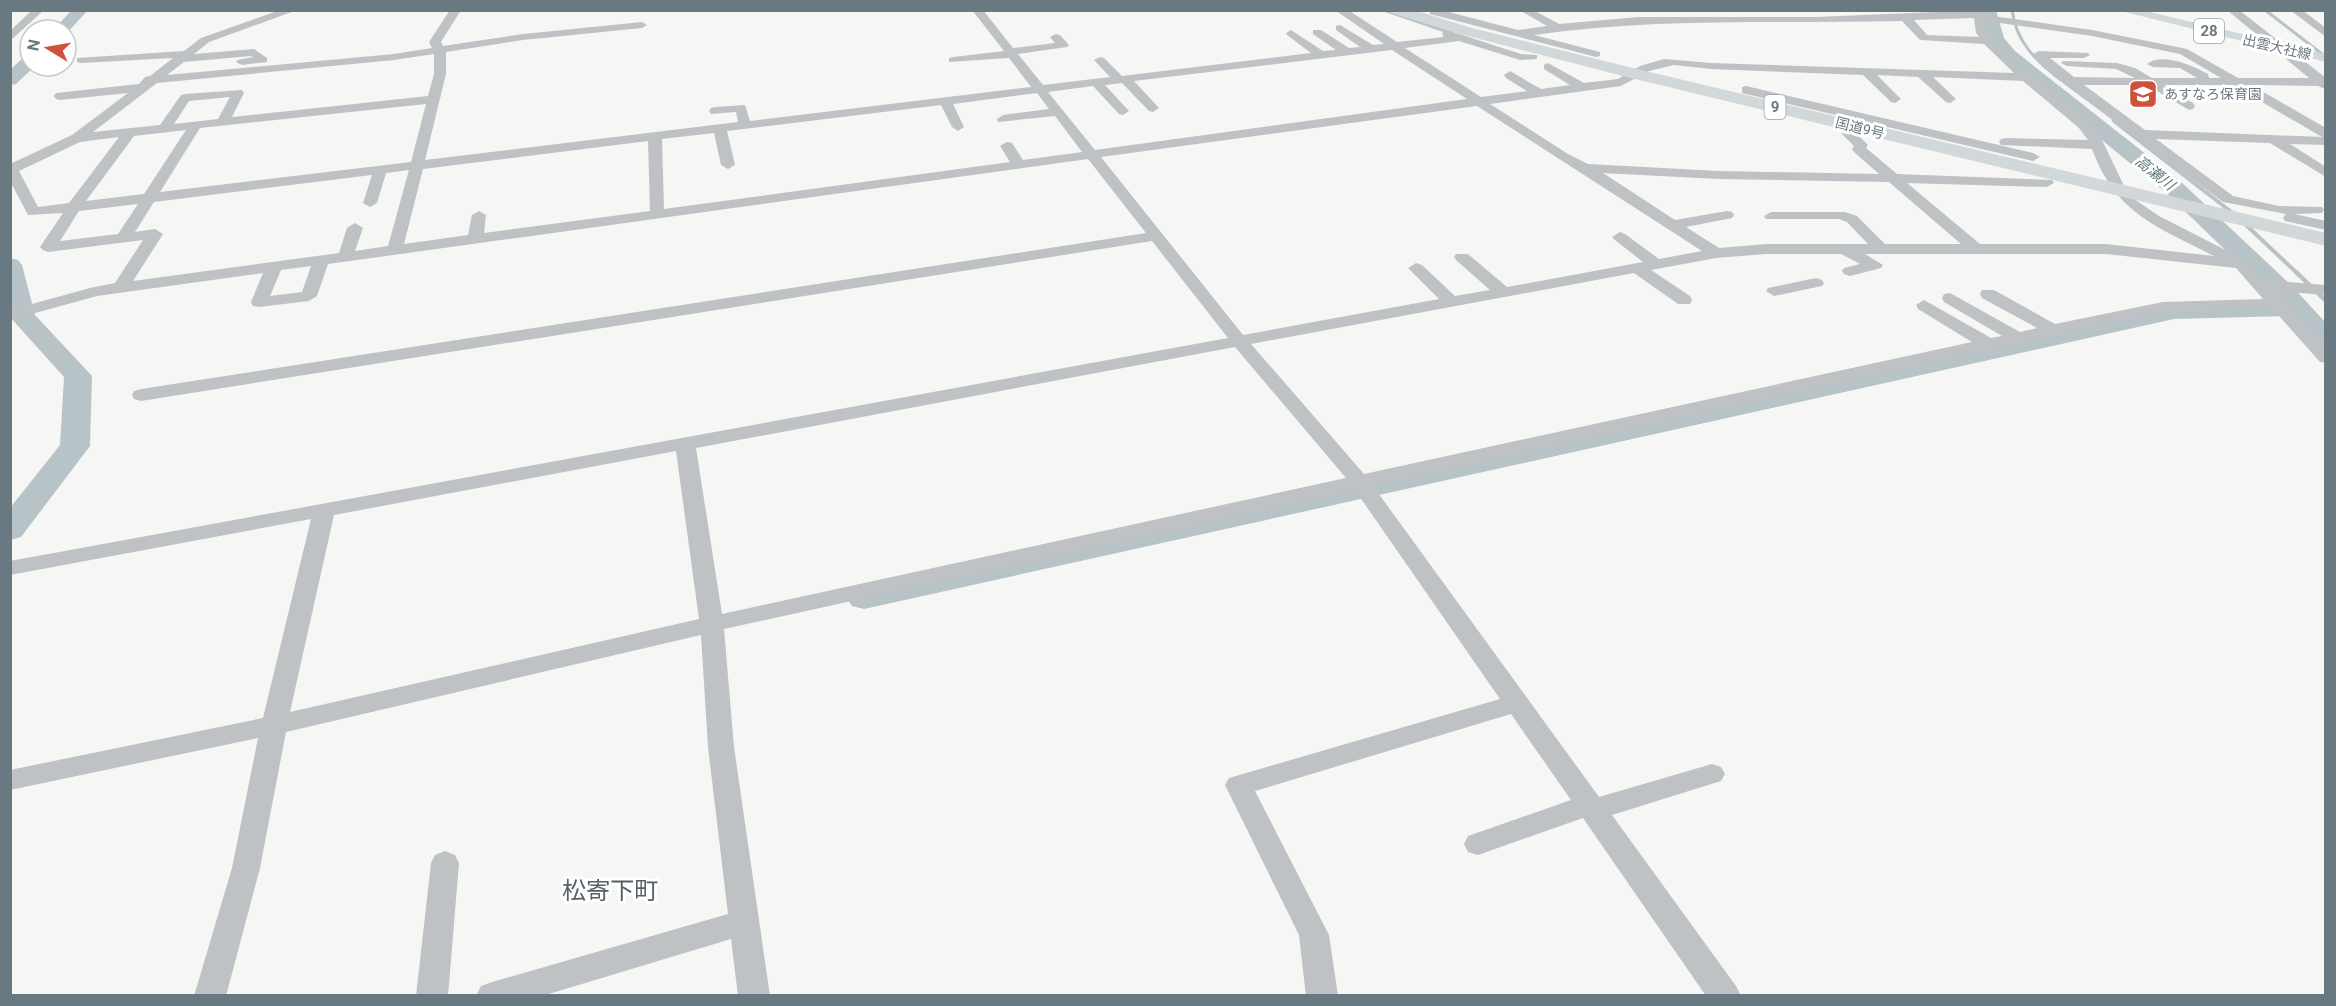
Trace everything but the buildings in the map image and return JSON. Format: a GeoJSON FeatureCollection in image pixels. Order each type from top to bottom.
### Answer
{"type":"FeatureCollection","features":[{"type":"Feature","properties":{"kind":"highway","name":"国道9号"},"geometry":{"type":"LineString","coordinates":[[1396,10],[1466,32],[1596,63],[1744,91],[1955,147]]}},
{"type":"Feature","properties":{"kind":"highway","name":"国道9号"},"geometry":{"type":"LineString","coordinates":[[1418,10],[1451,23],[1550,42],[1638,71],[1766,103],[2116,186],[2318,230]]}},
{"type":"Feature","properties":{"kind":"main road","name":"出雲大社線"},"geometry":{"type":"LineString","coordinates":[[2124,10],[2325,58]]}},
{"type":"Feature","properties":{"kind":"street"},"geometry":{"type":"LineString","coordinates":[[292,10],[205,40],[144,84],[77,138],[11,170],[33,212],[745,125],[889,113],[945,102],[1460,38]]}},
{"type":"Feature","properties":{"kind":"street"},"geometry":{"type":"LineString","coordinates":[[395,251],[440,74],[440,55],[435,42],[456,10]]}},
{"type":"Feature","properties":{"kind":"street"},"geometry":{"type":"LineString","coordinates":[[977,10],[1240,342],[1359,481],[1725,996]]}},
{"type":"Feature","properties":{"kind":"street"},"geometry":{"type":"LineString","coordinates":[[1340,10],[1563,157],[1586,168],[1716,253]]}},
{"type":"Feature","properties":{"kind":"street"},"geometry":{"type":"LineString","coordinates":[[1384,10],[1550,42],[1596,63]]}},
{"type":"Feature","properties":{"kind":"street"},"geometry":{"type":"LineString","coordinates":[[1430,10],[1451,23],[1596,63]]}},
{"type":"Feature","properties":{"kind":"street"},"geometry":{"type":"LineString","coordinates":[[1524,10],[1571,35],[1572,38],[1550,42]]}},
{"type":"Feature","properties":{"kind":"street"},"geometry":{"type":"LineString","coordinates":[[2232,10],[2324,83]]}},
{"type":"Feature","properties":{"kind":"street"},"geometry":{"type":"LineString","coordinates":[[2295,10],[2321,32]]}},
{"type":"Feature","properties":{"kind":"street"},"geometry":{"type":"LineString","coordinates":[[1515,34],[1664,15],[1815,20],[1978,14],[2183,51],[2237,80],[2325,134]]}},
{"type":"Feature","properties":{"kind":"street"},"geometry":{"type":"LineString","coordinates":[[1978,14],[1981,33],[1987,41],[2027,79],[2084,125],[2098,146],[2116,186],[2132,204],[2154,219],[2241,264],[2279,303],[2325,358]]}},
{"type":"Feature","properties":{"kind":"street"},"geometry":{"type":"LineString","coordinates":[[1903,15],[1924,38],[1987,41]]}},
{"type":"Feature","properties":{"kind":"street"},"geometry":{"type":"LineString","coordinates":[[556,48],[567,18]]}},
{"type":"Feature","properties":{"kind":"street"},"geometry":{"type":"LineString","coordinates":[[1451,23],[1431,30],[1520,57],[1533,57]]}},
{"type":"Feature","properties":{"kind":"street"},"geometry":{"type":"LineString","coordinates":[[60,96],[144,84],[360,65],[440,55],[562,33],[642,25]]}},
{"type":"Feature","properties":{"kind":"street"},"geometry":{"type":"LineString","coordinates":[[1340,28],[1371,49]]}},
{"type":"Feature","properties":{"kind":"street"},"geometry":{"type":"LineString","coordinates":[[1317,32],[1347,52]]}},
{"type":"Feature","properties":{"kind":"street"},"geometry":{"type":"LineString","coordinates":[[1291,33],[1322,55]]}},
{"type":"Feature","properties":{"kind":"street"},"geometry":{"type":"LineString","coordinates":[[953,60],[1064,45],[1056,37]]}},
{"type":"Feature","properties":{"kind":"street"},"geometry":{"type":"LineString","coordinates":[[2066,42],[2096,64]]}},
{"type":"Feature","properties":{"kind":"street"},"geometry":{"type":"LineString","coordinates":[[81,60],[254,52],[263,60],[164,69]]}},
{"type":"Feature","properties":{"kind":"street"},"geometry":{"type":"LineString","coordinates":[[2084,55],[2039,54],[2140,134],[2228,199],[2279,210],[2318,230]]}},
{"type":"Feature","properties":{"kind":"street"},"geometry":{"type":"LineString","coordinates":[[440,55],[487,55]]}},
{"type":"Feature","properties":{"kind":"street"},"geometry":{"type":"LineString","coordinates":[[1821,59],[1834,71]]}},
{"type":"Feature","properties":{"kind":"street"},"geometry":{"type":"LineString","coordinates":[[1100,60],[1153,108]]}},
{"type":"Feature","properties":{"kind":"street"},"geometry":{"type":"LineString","coordinates":[[10,315],[72,297],[121,287],[1621,82],[1638,71],[1667,61],[1711,66],[2071,81],[2237,80],[2324,83]]}},
{"type":"Feature","properties":{"kind":"street"},"geometry":{"type":"LineString","coordinates":[[2007,61],[2096,64],[2131,69],[2189,106]]}},
{"type":"Feature","properties":{"kind":"street"},"geometry":{"type":"LineString","coordinates":[[2153,64],[2182,65],[2210,80]]}},
{"type":"Feature","properties":{"kind":"street"},"geometry":{"type":"LineString","coordinates":[[1548,67],[1582,87]]}},
{"type":"Feature","properties":{"kind":"street"},"geometry":{"type":"LineString","coordinates":[[1868,72],[1895,99]]}},
{"type":"Feature","properties":{"kind":"street"},"geometry":{"type":"LineString","coordinates":[[1922,74],[1950,99]]}},
{"type":"Feature","properties":{"kind":"street"},"geometry":{"type":"LineString","coordinates":[[1510,75],[1538,93]]}},
{"type":"Feature","properties":{"kind":"street"},"geometry":{"type":"LineString","coordinates":[[1097,83],[1123,111]]}},
{"type":"Feature","properties":{"kind":"street"},"geometry":{"type":"LineString","coordinates":[[1664,84],[1936,134],[2033,157]]}},
{"type":"Feature","properties":{"kind":"street"},"geometry":{"type":"LineString","coordinates":[[1744,91],[1766,103],[1853,130],[2018,171]]}},
{"type":"Feature","properties":{"kind":"street"},"geometry":{"type":"LineString","coordinates":[[164,128],[184,98],[238,93],[223,122]]}},
{"type":"Feature","properties":{"kind":"street"},"geometry":{"type":"LineString","coordinates":[[77,138],[223,122],[271,112],[368,111],[434,99]]}},
{"type":"Feature","properties":{"kind":"street"},"geometry":{"type":"LineString","coordinates":[[945,102],[958,127]]}},
{"type":"Feature","properties":{"kind":"street"},"geometry":{"type":"LineString","coordinates":[[715,111],[741,108],[745,125]]}},
{"type":"Feature","properties":{"kind":"street"},"geometry":{"type":"LineString","coordinates":[[1003,119],[1058,112]]}},
{"type":"Feature","properties":{"kind":"street"},"geometry":{"type":"LineString","coordinates":[[123,238],[196,125]]}},
{"type":"Feature","properties":{"kind":"street"},"geometry":{"type":"LineString","coordinates":[[720,128],[728,165]]}},
{"type":"Feature","properties":{"kind":"street"},"geometry":{"type":"LineString","coordinates":[[1853,130],[1849,134],[1858,140],[1862,146],[1859,149],[1976,249]]}},
{"type":"Feature","properties":{"kind":"street"},"geometry":{"type":"LineString","coordinates":[[121,287],[155,234],[48,247],[74,207],[130,132]]}},
{"type":"Feature","properties":{"kind":"street"},"geometry":{"type":"LineString","coordinates":[[1936,134],[1955,147]]}},
{"type":"Feature","properties":{"kind":"street"},"geometry":{"type":"LineString","coordinates":[[2140,134],[2325,141]]}},
{"type":"Feature","properties":{"kind":"street"},"geometry":{"type":"LineString","coordinates":[[655,136],[657,215]]}},
{"type":"Feature","properties":{"kind":"street"},"geometry":{"type":"LineString","coordinates":[[2275,139],[2325,172]]}},
{"type":"Feature","properties":{"kind":"street"},"geometry":{"type":"LineString","coordinates":[[1987,142],[2083,143],[2098,146]]}},
{"type":"Feature","properties":{"kind":"street"},"geometry":{"type":"LineString","coordinates":[[1007,146],[1019,165]]}},
{"type":"Feature","properties":{"kind":"street"},"geometry":{"type":"LineString","coordinates":[[1928,148],[1955,147]]}},
{"type":"Feature","properties":{"kind":"street"},"geometry":{"type":"LineString","coordinates":[[1586,168],[1718,176],[2047,183]]}},
{"type":"Feature","properties":{"kind":"street"},"geometry":{"type":"LineString","coordinates":[[370,203],[380,170]]}},
{"type":"Feature","properties":{"kind":"street"},"geometry":{"type":"LineString","coordinates":[[475,240],[479,215]]}},
{"type":"Feature","properties":{"kind":"street"},"geometry":{"type":"LineString","coordinates":[[1672,225],[1727,215]]}},
{"type":"Feature","properties":{"kind":"street"},"geometry":{"type":"LineString","coordinates":[[1771,216],[1840,215],[1852,219],[1881,249]]}},
{"type":"Feature","properties":{"kind":"street"},"geometry":{"type":"LineString","coordinates":[[345,258],[355,228]]}},
{"type":"Feature","properties":{"kind":"street"},"geometry":{"type":"LineString","coordinates":[[141,395],[1156,236]]}},
{"type":"Feature","properties":{"kind":"street"},"geometry":{"type":"LineString","coordinates":[[1620,237],[1656,264]]}},
{"type":"Feature","properties":{"kind":"street"},"geometry":{"type":"LineString","coordinates":[[10,568],[1716,253],[1766,249],[2106,249],[2241,264]]}},
{"type":"Feature","properties":{"kind":"street"},"geometry":{"type":"LineString","coordinates":[[1844,249],[1875,265],[1850,271]]}},
{"type":"Feature","properties":{"kind":"street"},"geometry":{"type":"LineString","coordinates":[[1462,257],[1504,293]]}},
{"type":"Feature","properties":{"kind":"street"},"geometry":{"type":"LineString","coordinates":[[274,267],[259,302],[309,296],[321,261]]}},
{"type":"Feature","properties":{"kind":"street"},"geometry":{"type":"LineString","coordinates":[[1638,267],[1684,300]]}},
{"type":"Feature","properties":{"kind":"street"},"geometry":{"type":"LineString","coordinates":[[1416,268],[1453,303]]}},
{"type":"Feature","properties":{"kind":"street"},"geometry":{"type":"LineString","coordinates":[[1774,291],[1816,283]]}},
{"type":"Feature","properties":{"kind":"street"},"geometry":{"type":"LineString","coordinates":[[2261,285],[2325,290]]}},
{"type":"Feature","properties":{"kind":"street"},"geometry":{"type":"LineString","coordinates":[[1988,294],[2054,330]]}},
{"type":"Feature","properties":{"kind":"street"},"geometry":{"type":"LineString","coordinates":[[1950,298],[2018,338]]}},
{"type":"Feature","properties":{"kind":"street"},"geometry":{"type":"LineString","coordinates":[[10,780],[274,725],[712,624],[2163,307],[2279,303]]}},
{"type":"Feature","properties":{"kind":"street"},"geometry":{"type":"LineString","coordinates":[[1924,305],[1989,345]]}},
{"type":"Feature","properties":{"kind":"street"},"geometry":{"type":"LineString","coordinates":[[685,443],[712,624],[721,747],[754,996]]}},
{"type":"Feature","properties":{"kind":"street"},"geometry":{"type":"LineString","coordinates":[[210,996],[246,868],[274,725],[324,511]]}},
{"type":"Feature","properties":{"kind":"street"},"geometry":{"type":"LineString","coordinates":[[1322,996],[1314,935],[1239,785],[1517,703]]}},
{"type":"Feature","properties":{"kind":"street"},"geometry":{"type":"LineString","coordinates":[[1478,844],[1591,808],[1712,774]]}},
{"type":"Feature","properties":{"kind":"street"},"geometry":{"type":"LineString","coordinates":[[432,996],[445,863]]}},
{"type":"Feature","properties":{"kind":"street"},"geometry":{"type":"LineString","coordinates":[[492,996],[743,922]]}},
{"type":"Feature","properties":{"kind":"waterway"},"geometry":{"type":"LineString","coordinates":[[73,18],[81,10]]}},
{"type":"Feature","properties":{"kind":"waterway","name":"高瀬川"},"geometry":{"type":"LineString","coordinates":[[1988,10],[1996,39],[2009,55],[2172,186],[2281,289],[2326,339]]}},
{"type":"Feature","properties":{"kind":"waterway"},"geometry":{"type":"LineString","coordinates":[[2012,10],[2018,32],[2029,50],[2043,66],[2061,80]]}},
{"type":"Feature","properties":{"kind":"waterway"},"geometry":{"type":"LineString","coordinates":[[2265,10],[2326,57]]}},
{"type":"Feature","properties":{"kind":"waterway"},"geometry":{"type":"LineString","coordinates":[[10,80],[18,72]]}},
{"type":"Feature","properties":{"kind":"waterway"},"geometry":{"type":"LineString","coordinates":[[2114,121],[2234,214]]}},
{"type":"Feature","properties":{"kind":"waterway"},"geometry":{"type":"LineString","coordinates":[[2245,224],[2299,275]]}},
{"type":"Feature","properties":{"kind":"waterway"},"geometry":{"type":"LineString","coordinates":[[10,265],[23,317],[78,376],[75,446],[10,530]]}},
{"type":"Feature","properties":{"kind":"waterway"},"geometry":{"type":"LineString","coordinates":[[2297,273],[2326,301]]}},
{"type":"Feature","properties":{"kind":"waterway"},"geometry":{"type":"LineString","coordinates":[[864,598],[2174,311],[2296,308]]}},
{"type":"Feature","properties":{"kind":"place","name":"あすなろ保育園"},"geometry":{"type":"Point","coordinates":[2143,94]}},
{"type":"Feature","properties":{"kind":"district","name":"松寄下町"},"geometry":{"type":"Point","coordinates":[610,891]}}]}
